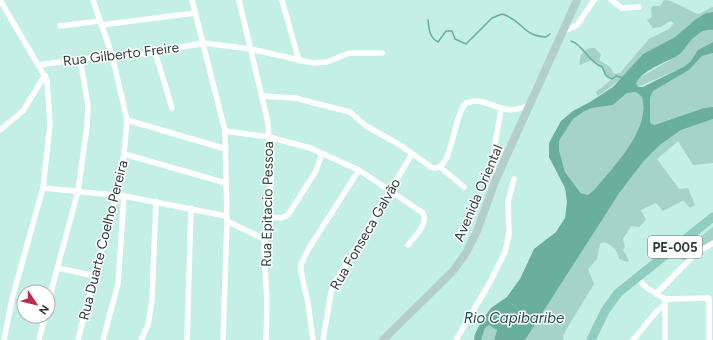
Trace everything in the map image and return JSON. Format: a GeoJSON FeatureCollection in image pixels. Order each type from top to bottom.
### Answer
{"type":"FeatureCollection","features":[{"type":"Feature","properties":{"kind":"main road","name":"PE-005"},"geometry":{"type":"LineString","coordinates":[[591,340],[610,303],[618,293],[636,277],[713,217]]}},
{"type":"Feature","properties":{"kind":"street"},"geometry":{"type":"LineString","coordinates":[[0,0],[45,75],[49,89],[50,125],[43,188],[12,299],[4,340]]}},
{"type":"Feature","properties":{"kind":"street","name":"Rua Duarte Coelho Pereira"},"geometry":{"type":"LineString","coordinates":[[78,340],[116,195],[124,154],[127,120],[112,56],[93,0]]}},
{"type":"Feature","properties":{"kind":"street"},"geometry":{"type":"LineString","coordinates":[[192,0],[225,131],[226,218],[223,340]]}},
{"type":"Feature","properties":{"kind":"street","name":"Rua Epitacio Pessoa"},"geometry":{"type":"LineString","coordinates":[[239,0],[268,123],[271,173],[268,217],[264,239],[267,302],[266,340]]}},
{"type":"Feature","properties":{"kind":"street"},"geometry":{"type":"LineString","coordinates":[[282,0],[299,61]]}},
{"type":"Feature","properties":{"kind":"street","name":"Avenida Oriental"},"geometry":{"type":"LineString","coordinates":[[383,340],[460,263],[475,236],[496,179],[577,0]]}},
{"type":"Feature","properties":{"kind":"street"},"geometry":{"type":"LineString","coordinates":[[562,32],[577,25],[594,0]]}},
{"type":"Feature","properties":{"kind":"street"},"geometry":{"type":"LineString","coordinates":[[611,0],[622,8],[639,7]]}},
{"type":"Feature","properties":{"kind":"street"},"geometry":{"type":"LineString","coordinates":[[60,26],[195,13]]}},
{"type":"Feature","properties":{"kind":"street","name":"Rua Gilberto Freire"},"geometry":{"type":"LineString","coordinates":[[38,64],[155,52],[204,43],[250,49],[299,61],[322,63],[349,52],[382,53]]}},
{"type":"Feature","properties":{"kind":"street"},"geometry":{"type":"LineString","coordinates":[[155,52],[172,108]]}},
{"type":"Feature","properties":{"kind":"street"},"geometry":{"type":"LineString","coordinates":[[53,284],[78,191],[89,115],[87,94],[80,59]]}},
{"type":"Feature","properties":{"kind":"street"},"geometry":{"type":"LineString","coordinates":[[0,130],[23,111],[45,75]]}},
{"type":"Feature","properties":{"kind":"street"},"geometry":{"type":"LineString","coordinates":[[262,96],[295,98],[350,112],[366,126],[400,145],[431,167],[440,167],[464,188]]}},
{"type":"Feature","properties":{"kind":"street"},"geometry":{"type":"LineString","coordinates":[[440,167],[449,151],[457,117],[463,105],[473,101],[502,109],[515,110],[530,103]]}},
{"type":"Feature","properties":{"kind":"street"},"geometry":{"type":"LineString","coordinates":[[496,179],[492,162],[502,109]]}},
{"type":"Feature","properties":{"kind":"street"},"geometry":{"type":"LineString","coordinates":[[127,120],[226,149]]}},
{"type":"Feature","properties":{"kind":"street"},"geometry":{"type":"LineString","coordinates":[[225,131],[269,137],[310,148],[359,170],[425,216],[424,224],[408,245]]}},
{"type":"Feature","properties":{"kind":"street"},"geometry":{"type":"LineString","coordinates":[[268,217],[281,218],[288,215],[316,170],[322,153]]}},
{"type":"Feature","properties":{"kind":"street"},"geometry":{"type":"LineString","coordinates":[[124,154],[226,183]]}},
{"type":"Feature","properties":{"kind":"street","name":"Rua Fonseca Galvão"},"geometry":{"type":"LineString","coordinates":[[323,340],[331,292],[334,284],[389,190],[412,154]]}},
{"type":"Feature","properties":{"kind":"street"},"geometry":{"type":"LineString","coordinates":[[313,340],[308,303],[301,272],[301,264],[309,248],[359,170]]}},
{"type":"Feature","properties":{"kind":"street"},"geometry":{"type":"LineString","coordinates":[[456,340],[489,284],[505,252],[509,234],[508,208],[514,178]]}},
{"type":"Feature","properties":{"kind":"street"},"geometry":{"type":"LineString","coordinates":[[43,188],[124,196],[191,208],[226,218],[264,239]]}},
{"type":"Feature","properties":{"kind":"street"},"geometry":{"type":"LineString","coordinates":[[103,340],[118,284],[124,196]]}},
{"type":"Feature","properties":{"kind":"street"},"geometry":{"type":"LineString","coordinates":[[141,340],[148,325],[152,300],[156,201]]}},
{"type":"Feature","properties":{"kind":"street"},"geometry":{"type":"LineString","coordinates":[[186,340],[191,208]]}},
{"type":"Feature","properties":{"kind":"street"},"geometry":{"type":"LineString","coordinates":[[656,294],[696,253],[713,244]]}},
{"type":"Feature","properties":{"kind":"street"},"geometry":{"type":"LineString","coordinates":[[58,268],[95,276]]}},
{"type":"Feature","properties":{"kind":"street"},"geometry":{"type":"LineString","coordinates":[[636,277],[665,302],[664,340]]}},
{"type":"Feature","properties":{"kind":"street"},"geometry":{"type":"LineString","coordinates":[[633,340],[665,302],[709,298],[710,340]]}},
{"type":"Feature","properties":{"kind":"street"},"geometry":{"type":"LineString","coordinates":[[39,340],[43,324]]}},
{"type":"Feature","properties":{"kind":"shaded area"},"geometry":{"type":"Polygon","coordinates":[[[664,0],[673,2],[697,14],[713,7],[713,12],[706,13],[696,19],[675,37],[643,54],[621,79],[598,96],[596,92],[612,79],[608,78],[602,67],[592,60],[580,65],[580,58],[583,52],[591,48],[595,48],[601,55],[599,60],[610,67],[614,74],[620,73],[649,39],[669,29],[674,23],[670,21],[661,27],[653,28],[647,20],[652,17],[651,9],[653,6],[660,6],[664,0]]]}},
{"type":"Feature","properties":{"kind":"shaded area"},"geometry":{"type":"Polygon","coordinates":[[[709,29],[713,30],[713,42],[698,50],[690,62],[683,67],[638,87],[636,83],[639,78],[677,56],[697,34],[709,29]]]}},
{"type":"Feature","properties":{"kind":"shaded area"},"geometry":{"type":"Polygon","coordinates":[[[713,53],[713,107],[704,108],[653,125],[650,123],[650,98],[653,91],[689,70],[702,56],[713,53]]]}},
{"type":"Feature","properties":{"kind":"shaded area"},"geometry":{"type":"Polygon","coordinates":[[[636,92],[642,97],[643,109],[641,122],[636,134],[621,158],[595,189],[588,195],[582,193],[565,172],[559,150],[559,141],[573,119],[583,112],[592,108],[613,105],[627,93],[636,92]]]}},
{"type":"Feature","properties":{"kind":"shaded area"},"geometry":{"type":"Polygon","coordinates":[[[713,119],[713,163],[693,165],[678,141],[657,159],[679,189],[688,188],[695,205],[690,208],[684,201],[682,201],[663,211],[656,203],[641,210],[646,220],[639,227],[631,226],[623,239],[625,247],[623,250],[629,260],[627,262],[619,259],[616,250],[610,245],[604,242],[600,244],[597,259],[588,269],[594,284],[566,330],[563,337],[564,340],[525,340],[620,192],[643,162],[660,145],[681,130],[713,119]]]}},
{"type":"Feature","properties":{"kind":"shaded area"},"geometry":{"type":"Polygon","coordinates":[[[713,227],[713,241],[695,251],[684,261],[677,254],[713,227]]]}},
{"type":"Feature","properties":{"kind":"shaded area"},"geometry":{"type":"Polygon","coordinates":[[[489,325],[497,330],[494,340],[481,340],[485,328],[489,325]]]}},
{"type":"Feature","properties":{"kind":"water","name":"Rio Capibaribe"},"geometry":{"type":"Polygon","coordinates":[[[713,12],[713,30],[706,30],[700,33],[693,38],[680,54],[644,74],[636,83],[638,87],[643,87],[683,67],[690,62],[698,50],[713,42],[713,53],[702,56],[689,70],[653,91],[650,98],[650,123],[654,125],[704,108],[713,107],[713,119],[681,130],[660,145],[643,162],[620,192],[525,340],[494,340],[497,330],[489,325],[485,328],[481,340],[474,340],[475,334],[482,320],[491,308],[507,297],[520,279],[534,249],[556,232],[565,218],[567,202],[565,188],[549,157],[549,143],[561,121],[573,111],[613,87],[643,54],[675,37],[696,19],[706,13],[713,12]],[[636,92],[627,93],[613,105],[592,108],[583,112],[573,119],[559,141],[559,150],[565,172],[581,193],[588,195],[595,189],[629,146],[641,122],[643,109],[642,97],[636,92]]]}},
{"type":"Feature","properties":{"kind":"waterway"},"geometry":{"type":"LineString","coordinates":[[428,20],[431,35],[438,42],[446,31],[452,31],[455,39],[466,44],[492,18],[502,14],[514,20],[532,34],[546,37],[550,34]]}},
{"type":"Feature","properties":{"kind":"waterway"},"geometry":{"type":"LineString","coordinates":[[571,41],[579,46],[597,65],[602,67],[608,77],[612,79],[616,76],[623,78]]}}]}
